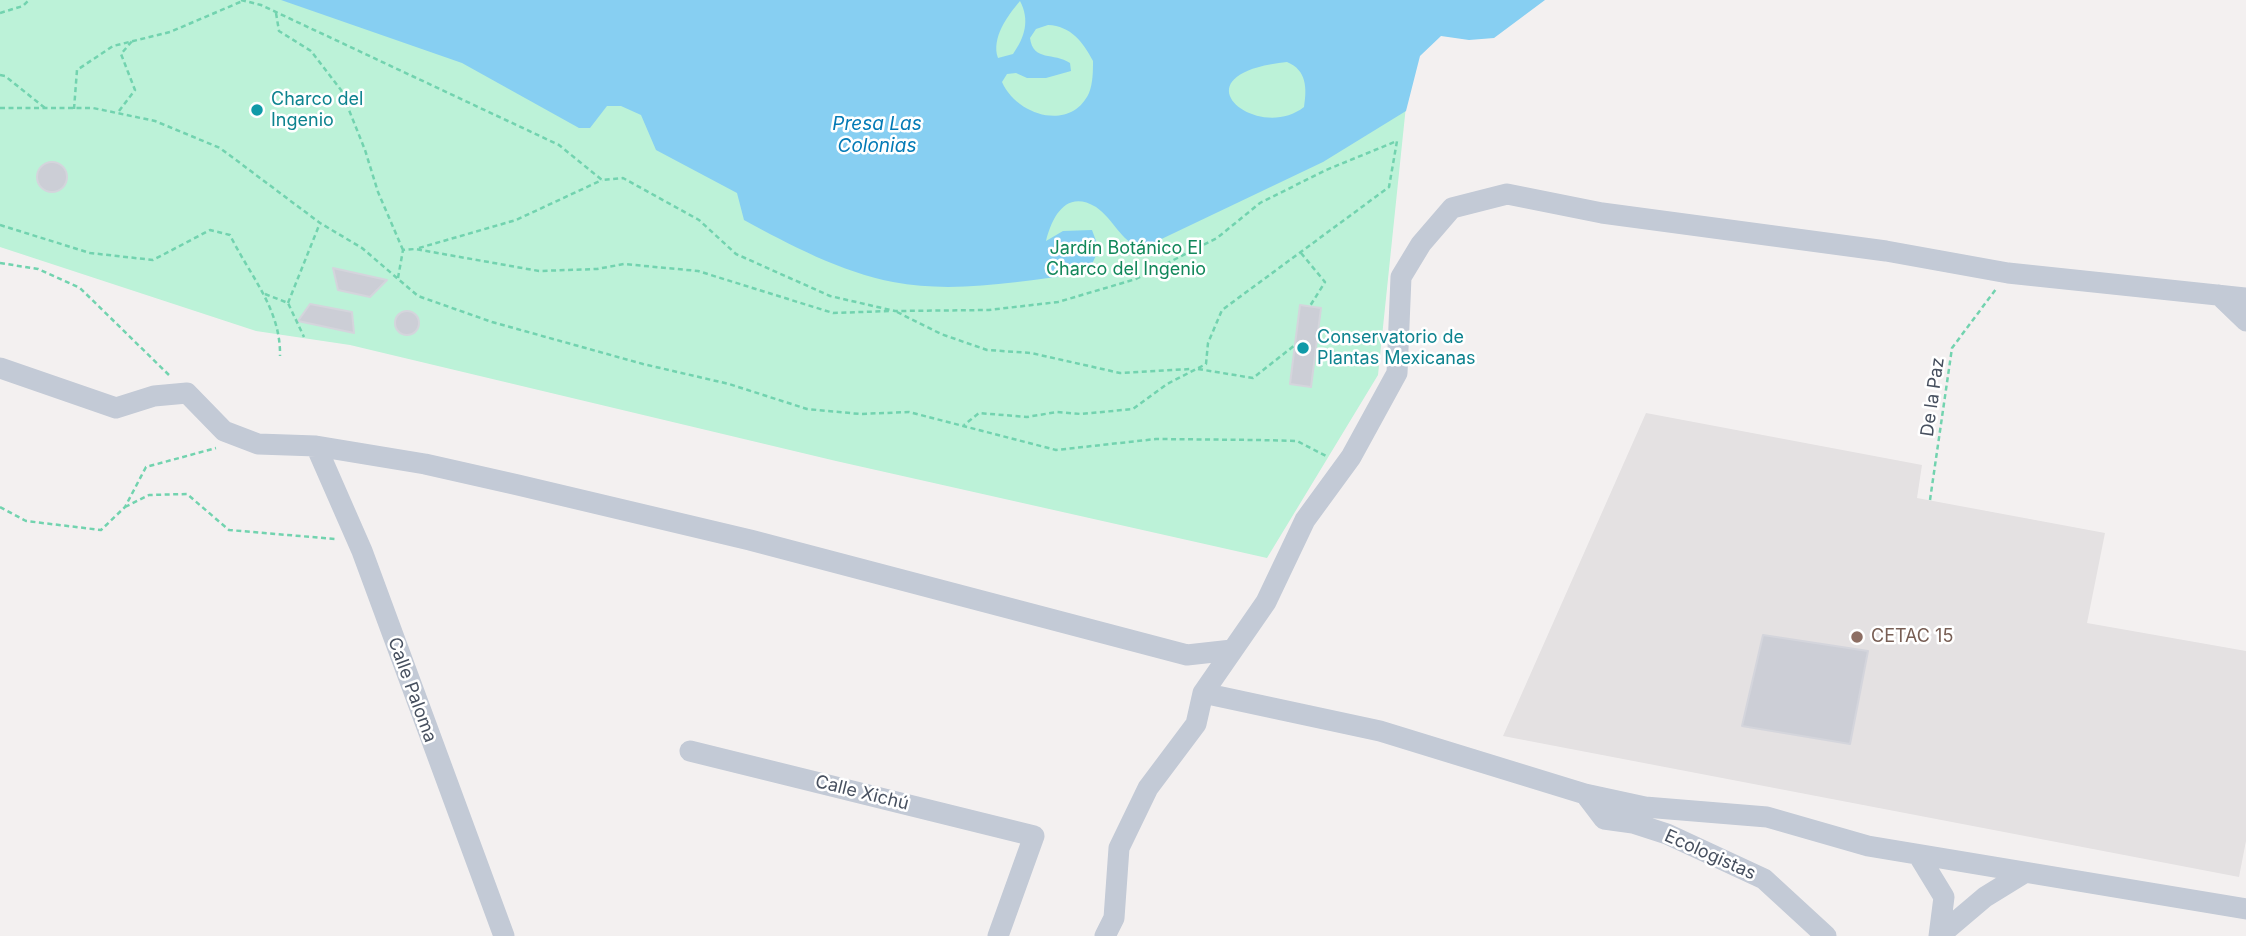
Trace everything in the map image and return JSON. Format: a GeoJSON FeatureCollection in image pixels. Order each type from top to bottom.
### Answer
{"type":"FeatureCollection","features":[{"type":"Feature","properties":{"kind":"street"},"geometry":{"type":"LineString","coordinates":[[1105,936],[1114,918],[1119,848],[1148,788],[1196,724],[1203,693],[1266,602],[1305,520],[1351,457],[1396,373],[1401,277],[1421,244],[1452,208],[1507,194],[1602,213],[1886,251],[2008,273],[2246,298]]}},
{"type":"Feature","properties":{"kind":"street"},"geometry":{"type":"LineString","coordinates":[[2220,295],[2246,321]]}},
{"type":"Feature","properties":{"kind":"street"},"geometry":{"type":"LineString","coordinates":[[0,368],[116,408],[154,396],[187,393],[224,431],[258,444],[316,446],[425,464],[750,540],[1187,655],[1232,650]]}},
{"type":"Feature","properties":{"kind":"street","name":"Calle Paloma"},"geometry":{"type":"LineString","coordinates":[[316,446],[362,551],[504,936]]}},
{"type":"Feature","properties":{"kind":"street"},"geometry":{"type":"LineString","coordinates":[[1203,693],[1380,731],[1585,794],[1668,810],[1767,817],[1868,846],[1919,856],[2246,909]]}},
{"type":"Feature","properties":{"kind":"street","name":"Calle Xichú"},"geometry":{"type":"LineString","coordinates":[[690,751],[1034,836],[998,936]]}},
{"type":"Feature","properties":{"kind":"street","name":"Ecologistas"},"geometry":{"type":"LineString","coordinates":[[1585,794],[1604,819],[1633,823],[1667,834],[1764,879],[1826,936]]}},
{"type":"Feature","properties":{"kind":"street"},"geometry":{"type":"LineString","coordinates":[[1919,856],[1944,897],[1939,936]]}},
{"type":"Feature","properties":{"kind":"street"},"geometry":{"type":"LineString","coordinates":[[1939,936],[1985,897],[2024,873]]}},
{"type":"Feature","properties":{"kind":"path"},"geometry":{"type":"LineString","coordinates":[[0,13],[23,6],[29,0]]}},
{"type":"Feature","properties":{"kind":"path"},"geometry":{"type":"LineString","coordinates":[[234,0],[261,5],[559,145],[602,180]]}},
{"type":"Feature","properties":{"kind":"path"},"geometry":{"type":"LineString","coordinates":[[74,109],[77,70],[113,46],[170,33],[243,1]]}},
{"type":"Feature","properties":{"kind":"path"},"geometry":{"type":"LineString","coordinates":[[276,13],[279,31],[311,51],[341,90],[365,150],[378,192],[403,250],[398,278]]}},
{"type":"Feature","properties":{"kind":"path"},"geometry":{"type":"LineString","coordinates":[[118,112],[135,90],[121,54],[133,40]]}},
{"type":"Feature","properties":{"kind":"path"},"geometry":{"type":"LineString","coordinates":[[0,75],[5,76],[46,109]]}},
{"type":"Feature","properties":{"kind":"path"},"geometry":{"type":"LineString","coordinates":[[0,108],[118,112],[155,121],[219,148],[320,223],[362,248],[418,296],[492,322],[643,364],[729,384],[807,409],[860,414],[909,412],[1056,450],[1156,439],[1259,440],[1297,441],[1328,457],[1351,457]]}},
{"type":"Feature","properties":{"kind":"path"},"geometry":{"type":"LineString","coordinates":[[415,249],[539,271],[597,269],[624,264],[698,271],[834,313],[989,310],[1058,302],[1136,279],[1217,238],[1260,203],[1326,170],[1397,141],[1389,187],[1222,310],[1208,343],[1206,364],[1167,384],[1133,409],[1081,414],[1057,412],[1027,417],[979,413],[964,425]]}},
{"type":"Feature","properties":{"kind":"path"},"geometry":{"type":"LineString","coordinates":[[403,250],[415,249],[516,220],[602,180],[624,178],[699,220],[736,254],[777,274],[830,296],[895,311],[941,334],[987,350],[1031,353],[1120,373],[1195,369],[1253,378],[1295,345]]}},
{"type":"Feature","properties":{"kind":"path"},"geometry":{"type":"LineString","coordinates":[[288,303],[320,223]]}},
{"type":"Feature","properties":{"kind":"path"},"geometry":{"type":"LineString","coordinates":[[0,225],[90,253],[153,260],[210,230],[230,235],[249,274],[265,294],[281,334],[280,356]]}},
{"type":"Feature","properties":{"kind":"path"},"geometry":{"type":"LineString","coordinates":[[1301,253],[1325,282],[1310,306]]}},
{"type":"Feature","properties":{"kind":"path"},"geometry":{"type":"LineString","coordinates":[[0,263],[38,269],[79,288],[187,393]]}},
{"type":"Feature","properties":{"kind":"path","name":"De la Paz"},"geometry":{"type":"LineString","coordinates":[[1930,500],[1952,348],[2008,273]]}},
{"type":"Feature","properties":{"kind":"path"},"geometry":{"type":"LineString","coordinates":[[265,294],[288,303],[304,337]]}},
{"type":"Feature","properties":{"kind":"path"},"geometry":{"type":"LineString","coordinates":[[125,507],[146,467],[246,440]]}},
{"type":"Feature","properties":{"kind":"path"},"geometry":{"type":"LineString","coordinates":[[0,507],[26,521],[101,530],[125,507],[149,495],[187,494],[229,530],[332,538],[362,551]]}},
{"type":"Feature","properties":{"kind":"shaded area","name":"CETAC 15"},"geometry":{"type":"Polygon","coordinates":[[[1646,413],[1922,465],[1917,498],[2105,533],[2087,623],[2246,651],[2246,841],[2239,877],[1503,736],[1646,413]]]}},
{"type":"Feature","properties":{"kind":"green space","name":"Jardín Botánico El Charco del Ingenio"},"geometry":{"type":"Polygon","coordinates":[[[0,0],[1417,0],[1378,375],[1267,558],[836,461],[350,345],[256,331],[0,247],[0,0]]]}},
{"type":"Feature","properties":{"kind":"water","name":"Presa Las Colonias"},"geometry":{"type":"Polygon","coordinates":[[[281,0],[1545,0],[1494,38],[1469,40],[1441,36],[1420,56],[1406,111],[1323,162],[1151,244],[1136,246],[1096,207],[1076,201],[1062,208],[1052,223],[1046,241],[1063,231],[1092,230],[1099,249],[1092,264],[1081,274],[964,287],[893,282],[854,272],[816,257],[744,220],[737,193],[656,150],[641,115],[621,106],[607,106],[590,128],[579,128],[462,63],[281,0]],[[1020,1],[999,35],[996,50],[998,58],[1013,54],[1021,41],[1025,15],[1020,1]],[[1048,25],[1036,29],[1030,38],[1035,50],[1070,63],[1071,71],[1046,78],[1007,74],[1002,82],[1019,104],[1031,111],[1058,116],[1070,113],[1081,105],[1089,93],[1093,61],[1080,42],[1063,28],[1048,25]],[[1287,62],[1252,69],[1234,79],[1229,91],[1234,103],[1247,112],[1265,117],[1285,116],[1304,107],[1304,81],[1294,65],[1287,62]]]}},
{"type":"Feature","properties":{"kind":"building"},"geometry":{"type":"Polygon","coordinates":[[[52,162],[63,166],[67,177],[63,188],[52,192],[41,188],[37,177],[41,166],[52,162]]]}},
{"type":"Feature","properties":{"kind":"building"},"geometry":{"type":"Polygon","coordinates":[[[333,268],[387,280],[370,297],[338,290],[333,268]]]}},
{"type":"Feature","properties":{"kind":"building"},"geometry":{"type":"Polygon","coordinates":[[[310,304],[352,312],[354,333],[298,321],[310,304]]]}},
{"type":"Feature","properties":{"kind":"building"},"geometry":{"type":"Polygon","coordinates":[[[1300,305],[1321,308],[1311,387],[1290,384],[1300,305]]]}},
{"type":"Feature","properties":{"kind":"building"},"geometry":{"type":"Polygon","coordinates":[[[407,311],[418,318],[419,323],[412,334],[407,335],[396,328],[395,323],[402,312],[407,311]]]}},
{"type":"Feature","properties":{"kind":"building","name":"CETAC 15"},"geometry":{"type":"Polygon","coordinates":[[[1763,635],[1868,651],[1850,744],[1742,726],[1763,635]]]}},
{"type":"Feature","properties":{"kind":"place","name":"Charco del Ingenio"},"geometry":{"type":"Point","coordinates":[257,110]}},
{"type":"Feature","properties":{"kind":"place","name":"Conservatorio de Plantas Mexicanas"},"geometry":{"type":"Point","coordinates":[1303,348]}},
{"type":"Feature","properties":{"kind":"place","name":"CETAC 15"},"geometry":{"type":"Point","coordinates":[1857,637]}}]}
